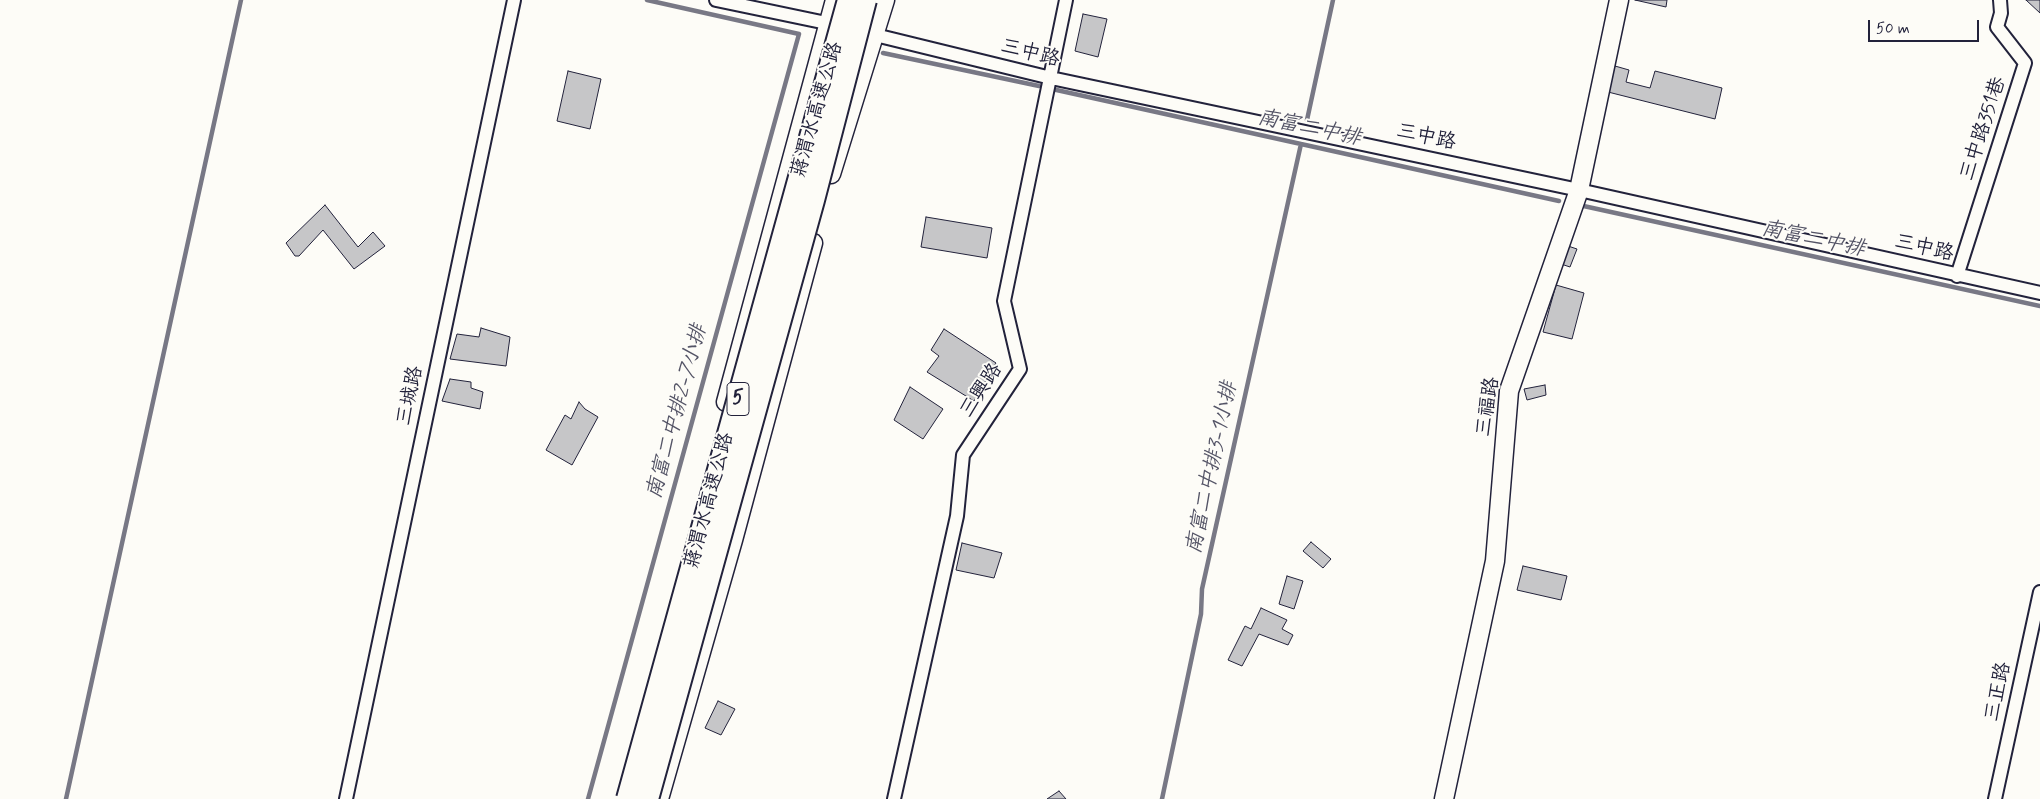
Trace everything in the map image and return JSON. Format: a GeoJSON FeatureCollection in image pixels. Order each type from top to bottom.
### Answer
{"type":"FeatureCollection","features":[{"type":"Feature","properties":{"kind":"highway","name":"蔣渭水高速公路"},"geometry":{"type":"LineString","coordinates":[[628,799],[849,0]]}},
{"type":"Feature","properties":{"kind":"highway","name":"蔣渭水高速公路"},"geometry":{"type":"LineString","coordinates":[[647,799],[802,239],[865,0]]}},
{"type":"Feature","properties":{"kind":"main road"},"geometry":{"type":"LineString","coordinates":[[617,799],[660,650],[836,0]]}},
{"type":"Feature","properties":{"kind":"main road"},"geometry":{"type":"LineString","coordinates":[[659,799],[733,540],[836,157],[885,0]]}},
{"type":"Feature","properties":{"kind":"main road","name":"三福路"},"geometry":{"type":"LineString","coordinates":[[1444,799],[1495,561],[1510,391],[1579,190],[1619,0]]}},
{"type":"Feature","properties":{"kind":"street","name":"三城路"},"geometry":{"type":"LineString","coordinates":[[346,799],[514,0]]}},
{"type":"Feature","properties":{"kind":"street","name":"三中路"},"geometry":{"type":"LineString","coordinates":[[716,0],[829,24],[1050,78],[1579,190],[1957,276],[2040,293]]}},
{"type":"Feature","properties":{"kind":"street","name":"三興路"},"geometry":{"type":"LineString","coordinates":[[894,799],[957,516],[963,455],[1020,369],[1004,301],[1066,0]]}},
{"type":"Feature","properties":{"kind":"street","name":"三中路351巷"},"geometry":{"type":"LineString","coordinates":[[1957,276],[2025,64],[1997,27],[2001,13],[2000,0]]}},
{"type":"Feature","properties":{"kind":"street","name":"三正路"},"geometry":{"type":"LineString","coordinates":[[1995,799],[2040,592]]}},
{"type":"Feature","properties":{"kind":"building"},"geometry":{"type":"Polygon","coordinates":[[[1635,0],[1667,0],[1666,7],[1635,0]]]}},
{"type":"Feature","properties":{"kind":"building"},"geometry":{"type":"Polygon","coordinates":[[[2026,0],[2040,0],[2040,13],[2026,0]]]}},
{"type":"Feature","properties":{"kind":"building"},"geometry":{"type":"Polygon","coordinates":[[[1083,14],[1107,19],[1098,57],[1075,51],[1083,14]]]}},
{"type":"Feature","properties":{"kind":"building"},"geometry":{"type":"Polygon","coordinates":[[[1615,66],[1629,70],[1626,82],[1650,88],[1655,71],[1722,88],[1715,119],[1608,92],[1615,66]]]}},
{"type":"Feature","properties":{"kind":"building"},"geometry":{"type":"Polygon","coordinates":[[[568,71],[601,79],[590,129],[557,121],[568,71]]]}},
{"type":"Feature","properties":{"kind":"building"},"geometry":{"type":"Polygon","coordinates":[[[325,205],[358,247],[373,232],[385,246],[354,269],[323,230],[299,256],[295,256],[286,243],[325,205]]]}},
{"type":"Feature","properties":{"kind":"building"},"geometry":{"type":"Polygon","coordinates":[[[926,217],[992,228],[987,258],[921,247],[926,217]]]}},
{"type":"Feature","properties":{"kind":"building"},"geometry":{"type":"Polygon","coordinates":[[[1565,245],[1577,249],[1570,267],[1558,263],[1565,245]]]}},
{"type":"Feature","properties":{"kind":"building"},"geometry":{"type":"Polygon","coordinates":[[[1556,285],[1584,293],[1572,339],[1543,332],[1556,285]]]}},
{"type":"Feature","properties":{"kind":"building"},"geometry":{"type":"Polygon","coordinates":[[[481,328],[510,337],[506,366],[450,359],[457,334],[479,337],[481,328]]]}},
{"type":"Feature","properties":{"kind":"building"},"geometry":{"type":"Polygon","coordinates":[[[944,329],[996,363],[974,401],[927,372],[939,356],[931,350],[944,329]]]}},
{"type":"Feature","properties":{"kind":"building"},"geometry":{"type":"Polygon","coordinates":[[[450,379],[471,382],[471,388],[483,392],[480,409],[442,401],[450,379]]]}},
{"type":"Feature","properties":{"kind":"building"},"geometry":{"type":"Polygon","coordinates":[[[1545,385],[1546,395],[1527,400],[1524,389],[1545,385]]]}},
{"type":"Feature","properties":{"kind":"building"},"geometry":{"type":"Polygon","coordinates":[[[910,387],[943,409],[923,439],[894,420],[910,387]]]}},
{"type":"Feature","properties":{"kind":"building"},"geometry":{"type":"Polygon","coordinates":[[[579,402],[585,409],[598,417],[572,465],[546,450],[565,415],[571,419],[579,402]]]}},
{"type":"Feature","properties":{"kind":"building"},"geometry":{"type":"Polygon","coordinates":[[[1311,542],[1331,559],[1323,568],[1303,551],[1311,542]]]}},
{"type":"Feature","properties":{"kind":"building"},"geometry":{"type":"Polygon","coordinates":[[[962,543],[1002,553],[994,578],[956,570],[962,543]]]}},
{"type":"Feature","properties":{"kind":"building"},"geometry":{"type":"Polygon","coordinates":[[[1523,566],[1567,576],[1561,600],[1517,590],[1523,566]]]}},
{"type":"Feature","properties":{"kind":"building"},"geometry":{"type":"Polygon","coordinates":[[[1287,576],[1303,581],[1294,609],[1279,604],[1287,576]]]}},
{"type":"Feature","properties":{"kind":"building"},"geometry":{"type":"Polygon","coordinates":[[[1261,608],[1287,620],[1282,629],[1293,635],[1288,645],[1259,634],[1242,666],[1228,660],[1245,626],[1251,629],[1261,608]]]}},
{"type":"Feature","properties":{"kind":"building"},"geometry":{"type":"Polygon","coordinates":[[[718,701],[735,709],[721,735],[705,728],[718,701]]]}},
{"type":"Feature","properties":{"kind":"building"},"geometry":{"type":"Polygon","coordinates":[[[1059,791],[1066,799],[1047,799],[1059,791]]]}},
{"type":"Feature","properties":{"kind":"waterway"},"geometry":{"type":"LineString","coordinates":[[66,799],[241,0]]}},
{"type":"Feature","properties":{"kind":"waterway","name":"南富二中排2-7小排"},"geometry":{"type":"LineString","coordinates":[[588,799],[799,34],[647,0]]}},
{"type":"Feature","properties":{"kind":"waterway"},"geometry":{"type":"LineString","coordinates":[[1307,120],[1333,0]]}},
{"type":"Feature","properties":{"kind":"waterway","name":"南富二中排"},"geometry":{"type":"LineString","coordinates":[[883,53],[1039,86]]}},
{"type":"Feature","properties":{"kind":"waterway","name":"南富二中排"},"geometry":{"type":"LineString","coordinates":[[1052,89],[1559,201]]}},
{"type":"Feature","properties":{"kind":"waterway","name":"南富二中排3-1小排"},"geometry":{"type":"LineString","coordinates":[[1162,799],[1201,614],[1202,589],[1301,144]]}},
{"type":"Feature","properties":{"kind":"waterway","name":"南富二中排"},"geometry":{"type":"LineString","coordinates":[[1579,205],[2040,306]]}}]}
